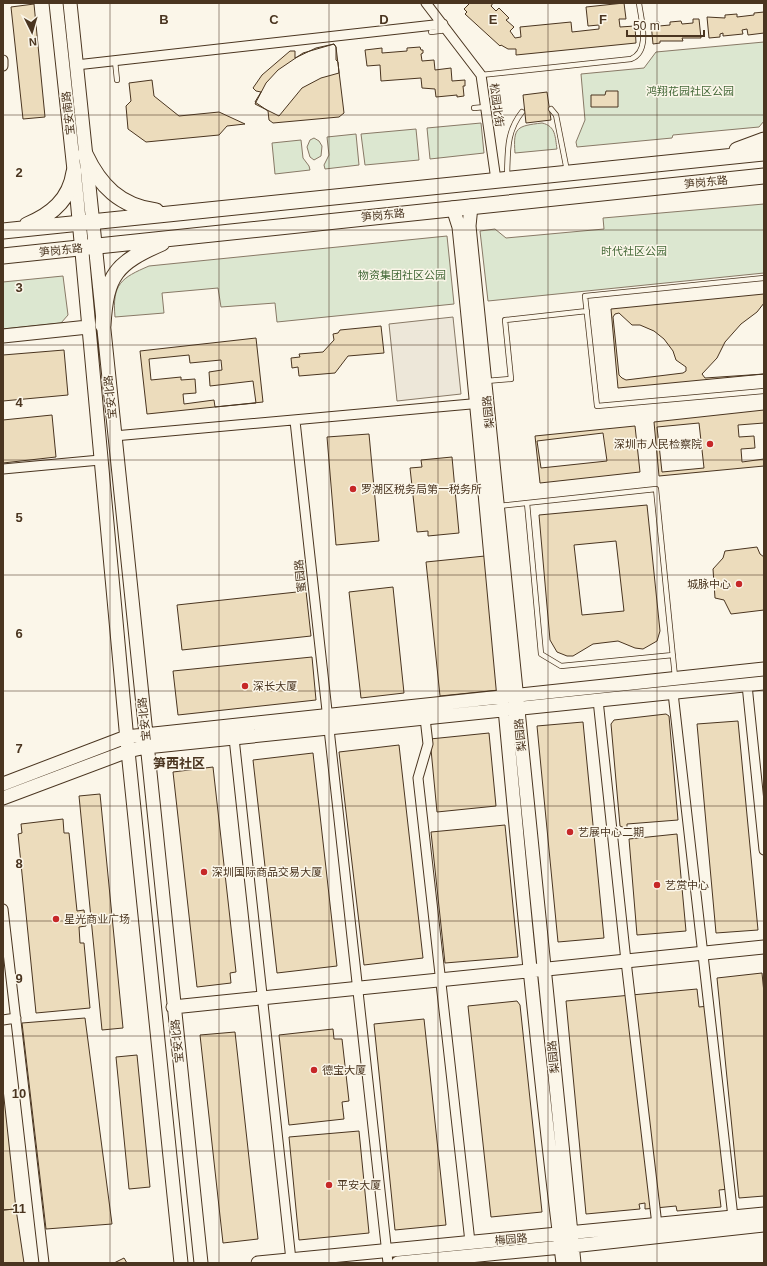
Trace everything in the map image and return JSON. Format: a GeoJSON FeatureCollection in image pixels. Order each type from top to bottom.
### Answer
{"type":"FeatureCollection","features":[{"type":"Feature","properties":{"kind":"main road"},"geometry":{"type":"LineString","coordinates":[[715,158],[764,140]]}},
{"type":"Feature","properties":{"kind":"main road","name":"笋岗东路"},"geometry":{"type":"LineString","coordinates":[[9,231],[764,153]]}},
{"type":"Feature","properties":{"kind":"main road"},"geometry":{"type":"LineString","coordinates":[[85,154],[99,180],[120,200],[140,208],[172,214]]}},
{"type":"Feature","properties":{"kind":"main road"},"geometry":{"type":"LineString","coordinates":[[9,231],[44,217],[61,203],[70,190],[74,172]]}},
{"type":"Feature","properties":{"kind":"main road","name":"笋岗东路"},"geometry":{"type":"LineString","coordinates":[[3,256],[764,176]]}},
{"type":"Feature","properties":{"kind":"main road"},"geometry":{"type":"LineString","coordinates":[[735,178],[764,185]]}},
{"type":"Feature","properties":{"kind":"main road"},"geometry":{"type":"LineString","coordinates":[[96,326],[107,291],[117,271],[135,256],[174,238]]}},
{"type":"Feature","properties":{"kind":"street","name":"宝安南路"},"geometry":{"type":"LineString","coordinates":[[56,3],[74,172],[85,223]]}},
{"type":"Feature","properties":{"kind":"street","name":"宝安南路"},"geometry":{"type":"LineString","coordinates":[[70,3],[85,154],[85,223]]}},
{"type":"Feature","properties":{"kind":"street","name":"松园北街"},"geometry":{"type":"LineString","coordinates":[[426,3],[481,75],[485,107],[501,180]]}},
{"type":"Feature","properties":{"kind":"street"},"geometry":{"type":"LineString","coordinates":[[76,65],[252,49],[445,27]]}},
{"type":"Feature","properties":{"kind":"street"},"geometry":{"type":"LineString","coordinates":[[3,60],[3,66]]}},
{"type":"Feature","properties":{"kind":"street","name":"梨园路"},"geometry":{"type":"LineString","coordinates":[[471,206],[469,226],[484,381],[482,403],[510,702],[531,971],[566,1240],[574,1263]]}},
{"type":"Feature","properties":{"kind":"street","name":"梨园路"},"geometry":{"type":"LineString","coordinates":[[453,208],[459,227],[482,403],[498,506],[510,702],[545,970],[566,1240],[563,1263]]}},
{"type":"Feature","properties":{"kind":"street","name":"宝安北路"},"geometry":{"type":"LineString","coordinates":[[85,223],[96,326],[114,436],[201,1263]]}},
{"type":"Feature","properties":{"kind":"street"},"geometry":{"type":"LineString","coordinates":[[3,336],[96,326]]}},
{"type":"Feature","properties":{"kind":"street","name":"宝安北路"},"geometry":{"type":"LineString","coordinates":[[96,326],[100,460],[126,736],[181,1263]]}},
{"type":"Feature","properties":{"kind":"street"},"geometry":{"type":"LineString","coordinates":[[114,436],[295,421],[482,403]]}},
{"type":"Feature","properties":{"kind":"street","name":"蜜园路"},"geometry":{"type":"LineString","coordinates":[[295,421],[387,1257]]}},
{"type":"Feature","properties":{"kind":"street"},"geometry":{"type":"LineString","coordinates":[[3,469],[100,460]]}},
{"type":"Feature","properties":{"kind":"street"},"geometry":{"type":"LineString","coordinates":[[3,798],[128,752],[146,740],[510,702],[675,679],[764,669]]}},
{"type":"Feature","properties":{"kind":"street"},"geometry":{"type":"LineString","coordinates":[[3,784],[126,736],[146,740],[234,738],[328,721],[425,718],[510,702],[598,700],[764,683]]}},
{"type":"Feature","properties":{"kind":"street"},"geometry":{"type":"LineString","coordinates":[[747,685],[764,850]]}},
{"type":"Feature","properties":{"kind":"street"},"geometry":{"type":"LineString","coordinates":[[673,693],[733,1217]]}},
{"type":"Feature","properties":{"kind":"street"},"geometry":{"type":"LineString","coordinates":[[598,700],[626,961],[657,1225]]}},
{"type":"Feature","properties":{"kind":"street"},"geometry":{"type":"LineString","coordinates":[[425,718],[428,744],[418,778],[470,1242]]}},
{"type":"Feature","properties":{"kind":"street"},"geometry":{"type":"LineString","coordinates":[[234,738],[290,1260]]}},
{"type":"Feature","properties":{"kind":"street"},"geometry":{"type":"LineString","coordinates":[[3,909],[44,1263]]}},
{"type":"Feature","properties":{"kind":"street"},"geometry":{"type":"LineString","coordinates":[[173,1007],[764,947]]}},
{"type":"Feature","properties":{"kind":"street"},"geometry":{"type":"LineString","coordinates":[[3,1020],[16,1018]]}},
{"type":"Feature","properties":{"kind":"street","name":"梅园路"},"geometry":{"type":"LineString","coordinates":[[398,1263],[566,1240],[657,1225],[764,1214]]}},
{"type":"Feature","properties":{"kind":"street","name":"梅园路"},"geometry":{"type":"LineString","coordinates":[[258,1263],[290,1260],[387,1257],[470,1242],[566,1240],[764,1225]]}},
{"type":"Feature","properties":{"kind":"lane"},"geometry":{"type":"LineString","coordinates":[[481,75],[631,59],[636,57],[640,53],[643,43],[639,3]]}},
{"type":"Feature","properties":{"kind":"lane"},"geometry":{"type":"LineString","coordinates":[[431,32],[445,27]]}},
{"type":"Feature","properties":{"kind":"lane"},"geometry":{"type":"LineString","coordinates":[[115,61],[117,80]]}},
{"type":"Feature","properties":{"kind":"lane"},"geometry":{"type":"LineString","coordinates":[[474,108],[485,107]]}},
{"type":"Feature","properties":{"kind":"lane"},"geometry":{"type":"LineString","coordinates":[[552,109],[556,115],[568,173]]}},
{"type":"Feature","properties":{"kind":"lane"},"geometry":{"type":"LineString","coordinates":[[501,180],[509,136],[514,122],[522,112]]}},
{"type":"Feature","properties":{"kind":"lane"},"geometry":{"type":"LineString","coordinates":[[764,278],[585,296],[597,406],[764,391]]}},
{"type":"Feature","properties":{"kind":"lane"},"geometry":{"type":"LineString","coordinates":[[484,381],[511,379],[505,320],[587,311]]}},
{"type":"Feature","properties":{"kind":"lane"},"geometry":{"type":"LineString","coordinates":[[498,506],[656,489],[675,679]]}},
{"type":"Feature","properties":{"kind":"lane"},"geometry":{"type":"LineString","coordinates":[[527,503],[541,654],[561,666],[673,655]]}},
{"type":"Feature","properties":{"kind":"green space","name":"鸿翔花园社区公园"},"geometry":{"type":"Polygon","coordinates":[[[764,42],[764,121],[759,127],[673,135],[672,138],[577,147],[576,142],[585,120],[581,74],[644,68],[656,52],[764,42]]]}},
{"type":"Feature","properties":{"kind":"green space"},"geometry":{"type":"Polygon","coordinates":[[[481,123],[484,153],[430,159],[427,128],[481,123]]]}},
{"type":"Feature","properties":{"kind":"green space"},"geometry":{"type":"Polygon","coordinates":[[[542,123],[547,124],[552,129],[555,136],[557,149],[515,153],[515,138],[518,129],[527,125],[542,123]]]}},
{"type":"Feature","properties":{"kind":"green space"},"geometry":{"type":"Polygon","coordinates":[[[416,129],[419,160],[365,165],[361,134],[416,129]]]}},
{"type":"Feature","properties":{"kind":"green space"},"geometry":{"type":"Polygon","coordinates":[[[356,134],[359,165],[325,169],[324,165],[329,155],[327,137],[356,134]]]}},
{"type":"Feature","properties":{"kind":"green space"},"geometry":{"type":"Polygon","coordinates":[[[314,138],[319,141],[322,146],[321,156],[314,160],[310,157],[307,147],[310,140],[314,138]]]}},
{"type":"Feature","properties":{"kind":"green space"},"geometry":{"type":"Polygon","coordinates":[[[301,140],[303,158],[310,170],[275,174],[272,143],[301,140]]]}},
{"type":"Feature","properties":{"kind":"green space","name":"时代社区公园"},"geometry":{"type":"Polygon","coordinates":[[[764,204],[764,273],[488,301],[480,231],[495,229],[506,238],[604,229],[603,218],[764,204]]]}},
{"type":"Feature","properties":{"kind":"green space","name":"物资集团社区公园"},"geometry":{"type":"Polygon","coordinates":[[[447,236],[454,304],[277,322],[275,303],[221,307],[218,288],[162,293],[164,313],[115,317],[115,297],[120,284],[131,274],[149,266],[447,236]]]}},
{"type":"Feature","properties":{"kind":"green space"},"geometry":{"type":"Polygon","coordinates":[[[63,276],[68,315],[61,323],[3,329],[3,282],[63,276]]]}},
{"type":"Feature","properties":{"kind":"shaded area"},"geometry":{"type":"Polygon","coordinates":[[[453,317],[461,394],[397,401],[389,324],[453,317]]]}},
{"type":"Feature","properties":{"kind":"building"},"geometry":{"type":"Polygon","coordinates":[[[470,3],[493,3],[491,6],[496,11],[499,8],[509,18],[506,20],[514,27],[510,31],[515,38],[521,37],[520,27],[571,22],[572,32],[599,29],[599,25],[588,26],[586,7],[624,3],[626,19],[619,19],[620,27],[635,26],[636,43],[516,55],[516,49],[508,49],[501,45],[500,46],[465,14],[467,12],[464,9],[470,3]]]}},
{"type":"Feature","properties":{"kind":"building"},"geometry":{"type":"Polygon","coordinates":[[[34,4],[45,117],[23,119],[11,7],[34,4]]]}},
{"type":"Feature","properties":{"kind":"building"},"geometry":{"type":"Polygon","coordinates":[[[764,12],[764,33],[748,35],[747,29],[742,30],[743,34],[723,36],[723,33],[720,34],[720,37],[709,38],[707,17],[725,18],[725,15],[737,14],[737,17],[764,12]]]}},
{"type":"Feature","properties":{"kind":"building"},"geometry":{"type":"Polygon","coordinates":[[[693,19],[699,19],[701,38],[682,38],[683,41],[660,41],[660,43],[653,44],[651,23],[659,22],[659,26],[670,25],[670,22],[681,21],[682,24],[693,23],[693,19]]]}},
{"type":"Feature","properties":{"kind":"building"},"geometry":{"type":"Polygon","coordinates":[[[334,44],[336,47],[336,60],[338,62],[339,73],[321,78],[302,88],[279,116],[255,104],[266,83],[278,70],[303,53],[334,44]]]}},
{"type":"Feature","properties":{"kind":"building"},"geometry":{"type":"Polygon","coordinates":[[[334,44],[336,47],[344,113],[339,117],[273,123],[269,120],[268,111],[255,102],[261,92],[256,91],[253,88],[262,75],[290,51],[295,51],[295,58],[316,48],[334,44]]]}},
{"type":"Feature","properties":{"kind":"building"},"geometry":{"type":"Polygon","coordinates":[[[420,47],[421,50],[423,50],[423,53],[421,54],[422,61],[434,60],[435,70],[451,68],[452,81],[465,80],[465,86],[463,86],[464,96],[457,97],[457,95],[436,97],[435,89],[422,88],[421,78],[381,81],[380,65],[367,66],[365,50],[382,48],[382,53],[407,51],[407,48],[420,47]]]}},
{"type":"Feature","properties":{"kind":"building"},"geometry":{"type":"Polygon","coordinates":[[[152,80],[154,96],[179,116],[219,112],[245,124],[227,126],[219,135],[146,142],[128,129],[126,106],[131,101],[129,83],[152,80]]]}},
{"type":"Feature","properties":{"kind":"building"},"geometry":{"type":"Polygon","coordinates":[[[606,91],[618,91],[618,107],[591,107],[591,95],[605,95],[606,91]]]}},
{"type":"Feature","properties":{"kind":"building"},"geometry":{"type":"Polygon","coordinates":[[[547,92],[551,120],[526,123],[523,95],[547,92]]]}},
{"type":"Feature","properties":{"kind":"building"},"geometry":{"type":"Polygon","coordinates":[[[764,294],[764,374],[618,388],[611,309],[764,294]]]}},
{"type":"Feature","properties":{"kind":"building"},"geometry":{"type":"Polygon","coordinates":[[[764,303],[764,374],[705,378],[702,374],[717,358],[725,342],[741,324],[757,312],[764,303]]]}},
{"type":"Feature","properties":{"kind":"building"},"geometry":{"type":"Polygon","coordinates":[[[619,313],[632,325],[640,325],[654,331],[664,339],[673,351],[676,360],[686,367],[686,371],[683,373],[626,380],[622,378],[619,375],[613,317],[615,314],[619,313]]]}},
{"type":"Feature","properties":{"kind":"building"},"geometry":{"type":"Polygon","coordinates":[[[381,326],[384,353],[348,356],[335,373],[299,376],[298,367],[292,368],[291,358],[300,357],[299,354],[323,352],[334,340],[333,334],[338,333],[340,330],[381,326]]]}},
{"type":"Feature","properties":{"kind":"building"},"geometry":{"type":"Polygon","coordinates":[[[256,338],[263,402],[147,414],[140,351],[256,338]]]}},
{"type":"Feature","properties":{"kind":"building"},"geometry":{"type":"Polygon","coordinates":[[[64,350],[68,395],[3,401],[3,355],[64,350]]]}},
{"type":"Feature","properties":{"kind":"building"},"geometry":{"type":"Polygon","coordinates":[[[189,355],[190,363],[221,360],[222,370],[209,372],[210,386],[253,381],[256,403],[215,407],[214,400],[184,404],[183,394],[196,393],[195,379],[181,380],[181,377],[151,380],[149,359],[189,355]]]}},
{"type":"Feature","properties":{"kind":"building","name":"深圳市人民检察院"},"geometry":{"type":"Polygon","coordinates":[[[764,410],[764,466],[659,476],[654,422],[764,410]]]}},
{"type":"Feature","properties":{"kind":"building"},"geometry":{"type":"Polygon","coordinates":[[[52,415],[56,457],[3,463],[3,420],[52,415]]]}},
{"type":"Feature","properties":{"kind":"building"},"geometry":{"type":"Polygon","coordinates":[[[699,423],[704,468],[662,472],[657,427],[699,423]]]}},
{"type":"Feature","properties":{"kind":"building"},"geometry":{"type":"Polygon","coordinates":[[[764,423],[764,459],[742,462],[741,449],[755,448],[754,436],[739,437],[738,425],[764,423]]]}},
{"type":"Feature","properties":{"kind":"building"},"geometry":{"type":"Polygon","coordinates":[[[635,426],[640,472],[540,483],[535,436],[635,426]]]}},
{"type":"Feature","properties":{"kind":"building"},"geometry":{"type":"Polygon","coordinates":[[[603,433],[607,461],[541,468],[537,441],[603,433]]]}},
{"type":"Feature","properties":{"kind":"building","name":"罗湖区税务局第一税务所"},"geometry":{"type":"Polygon","coordinates":[[[369,434],[379,541],[336,545],[327,437],[369,434]]]}},
{"type":"Feature","properties":{"kind":"building"},"geometry":{"type":"Polygon","coordinates":[[[452,457],[459,533],[428,536],[428,531],[417,532],[410,468],[422,467],[421,460],[452,457]]]}},
{"type":"Feature","properties":{"kind":"building"},"geometry":{"type":"Polygon","coordinates":[[[647,505],[660,631],[657,641],[643,649],[635,648],[618,641],[593,644],[573,656],[567,656],[557,652],[550,640],[539,515],[647,505]],[[616,541],[574,545],[582,615],[624,611],[616,541]]]}},
{"type":"Feature","properties":{"kind":"building","name":"城脉中心"},"geometry":{"type":"Polygon","coordinates":[[[757,547],[760,554],[764,557],[764,610],[731,614],[724,600],[715,598],[713,569],[723,558],[725,551],[757,547]]]}},
{"type":"Feature","properties":{"kind":"building"},"geometry":{"type":"Polygon","coordinates":[[[485,556],[499,690],[440,696],[426,562],[485,556]]]}},
{"type":"Feature","properties":{"kind":"building"},"geometry":{"type":"Polygon","coordinates":[[[393,587],[404,693],[361,698],[349,592],[393,587]]]}},
{"type":"Feature","properties":{"kind":"building"},"geometry":{"type":"Polygon","coordinates":[[[306,591],[311,636],[182,650],[177,605],[306,591]]]}},
{"type":"Feature","properties":{"kind":"building","name":"深长大厦"},"geometry":{"type":"Polygon","coordinates":[[[312,657],[316,700],[178,715],[173,671],[312,657]]]}},
{"type":"Feature","properties":{"kind":"building"},"geometry":{"type":"Polygon","coordinates":[[[666,714],[669,716],[678,820],[627,824],[627,829],[620,826],[611,724],[614,720],[666,714]]]}},
{"type":"Feature","properties":{"kind":"building"},"geometry":{"type":"Polygon","coordinates":[[[738,721],[758,930],[716,933],[697,724],[738,721]]]}},
{"type":"Feature","properties":{"kind":"building","name":"艺展中心二期"},"geometry":{"type":"Polygon","coordinates":[[[583,722],[604,938],[558,942],[537,726],[583,722]]]}},
{"type":"Feature","properties":{"kind":"building"},"geometry":{"type":"Polygon","coordinates":[[[489,733],[496,806],[437,812],[430,739],[489,733]]]}},
{"type":"Feature","properties":{"kind":"building"},"geometry":{"type":"Polygon","coordinates":[[[399,745],[423,958],[364,965],[339,752],[399,745]]]}},
{"type":"Feature","properties":{"kind":"building"},"geometry":{"type":"Polygon","coordinates":[[[313,753],[337,966],[277,973],[253,760],[313,753]]]}},
{"type":"Feature","properties":{"kind":"building","name":"深圳国际商品交易大厦"},"geometry":{"type":"Polygon","coordinates":[[[213,767],[236,972],[230,973],[231,983],[197,987],[173,772],[213,767]]]}},
{"type":"Feature","properties":{"kind":"building"},"geometry":{"type":"Polygon","coordinates":[[[100,794],[123,1028],[102,1030],[79,796],[100,794]]]}},
{"type":"Feature","properties":{"kind":"building","name":"星光商业广场"},"geometry":{"type":"Polygon","coordinates":[[[63,819],[64,833],[69,833],[77,911],[84,910],[86,926],[79,927],[80,943],[84,943],[90,1008],[36,1013],[18,834],[22,833],[21,824],[63,819]]]}},
{"type":"Feature","properties":{"kind":"building"},"geometry":{"type":"Polygon","coordinates":[[[505,825],[518,957],[445,963],[431,832],[505,825]]]}},
{"type":"Feature","properties":{"kind":"building","name":"艺赏中心"},"geometry":{"type":"Polygon","coordinates":[[[677,834],[686,931],[637,935],[629,839],[677,834]]]}},
{"type":"Feature","properties":{"kind":"building"},"geometry":{"type":"Polygon","coordinates":[[[762,973],[764,993],[764,1196],[739,1198],[717,978],[762,973]]]}},
{"type":"Feature","properties":{"kind":"building"},"geometry":{"type":"Polygon","coordinates":[[[697,989],[699,1007],[709,1006],[729,1189],[719,1190],[721,1207],[677,1211],[676,1206],[645,1209],[645,1203],[639,1204],[640,1209],[586,1214],[566,1001],[697,989]]]}},
{"type":"Feature","properties":{"kind":"building"},"geometry":{"type":"Polygon","coordinates":[[[517,1001],[520,1005],[542,1212],[491,1217],[468,1006],[517,1001]]]}},
{"type":"Feature","properties":{"kind":"building"},"geometry":{"type":"Polygon","coordinates":[[[85,1018],[112,1224],[46,1229],[22,1023],[85,1018]]]}},
{"type":"Feature","properties":{"kind":"building"},"geometry":{"type":"Polygon","coordinates":[[[424,1019],[446,1225],[395,1230],[374,1024],[424,1019]]]}},
{"type":"Feature","properties":{"kind":"building","name":"德宝大厦"},"geometry":{"type":"Polygon","coordinates":[[[333,1029],[334,1039],[342,1039],[349,1101],[342,1102],[344,1119],[289,1125],[279,1035],[333,1029]]]}},
{"type":"Feature","properties":{"kind":"building"},"geometry":{"type":"Polygon","coordinates":[[[235,1032],[258,1239],[223,1243],[200,1035],[235,1032]]]}},
{"type":"Feature","properties":{"kind":"building"},"geometry":{"type":"Polygon","coordinates":[[[137,1055],[150,1187],[129,1189],[116,1057],[137,1055]]]}},
{"type":"Feature","properties":{"kind":"building"},"geometry":{"type":"Polygon","coordinates":[[[3,1089],[16,1209],[3,1210],[3,1089]]]}},
{"type":"Feature","properties":{"kind":"building","name":"平安大厦"},"geometry":{"type":"Polygon","coordinates":[[[359,1131],[369,1233],[299,1240],[289,1137],[359,1131]]]}},
{"type":"Feature","properties":{"kind":"building"},"geometry":{"type":"Polygon","coordinates":[[[16,1209],[24,1263],[3,1263],[3,1210],[16,1209]]]}},
{"type":"Feature","properties":{"kind":"building"},"geometry":{"type":"Polygon","coordinates":[[[124,1258],[127,1263],[114,1263],[124,1258]]]}},
{"type":"Feature","properties":{"kind":"place","name":"深圳市人民检察院"},"geometry":{"type":"Point","coordinates":[710,444]}},
{"type":"Feature","properties":{"kind":"place","name":"罗湖区税务局第一税务所"},"geometry":{"type":"Point","coordinates":[353,489]}},
{"type":"Feature","properties":{"kind":"place","name":"城脉中心"},"geometry":{"type":"Point","coordinates":[739,584]}},
{"type":"Feature","properties":{"kind":"place","name":"深长大厦"},"geometry":{"type":"Point","coordinates":[245,686]}},
{"type":"Feature","properties":{"kind":"place","name":"艺展中心二期"},"geometry":{"type":"Point","coordinates":[570,832]}},
{"type":"Feature","properties":{"kind":"place","name":"深圳国际商品交易大厦"},"geometry":{"type":"Point","coordinates":[204,872]}},
{"type":"Feature","properties":{"kind":"place","name":"艺赏中心"},"geometry":{"type":"Point","coordinates":[657,885]}},
{"type":"Feature","properties":{"kind":"place","name":"星光商业广场"},"geometry":{"type":"Point","coordinates":[56,919]}},
{"type":"Feature","properties":{"kind":"place","name":"德宝大厦"},"geometry":{"type":"Point","coordinates":[314,1070]}},
{"type":"Feature","properties":{"kind":"place","name":"平安大厦"},"geometry":{"type":"Point","coordinates":[329,1185]}},
{"type":"Feature","properties":{"kind":"district","name":"笋西社区"},"geometry":{"type":"Point","coordinates":[179,763]}}]}
